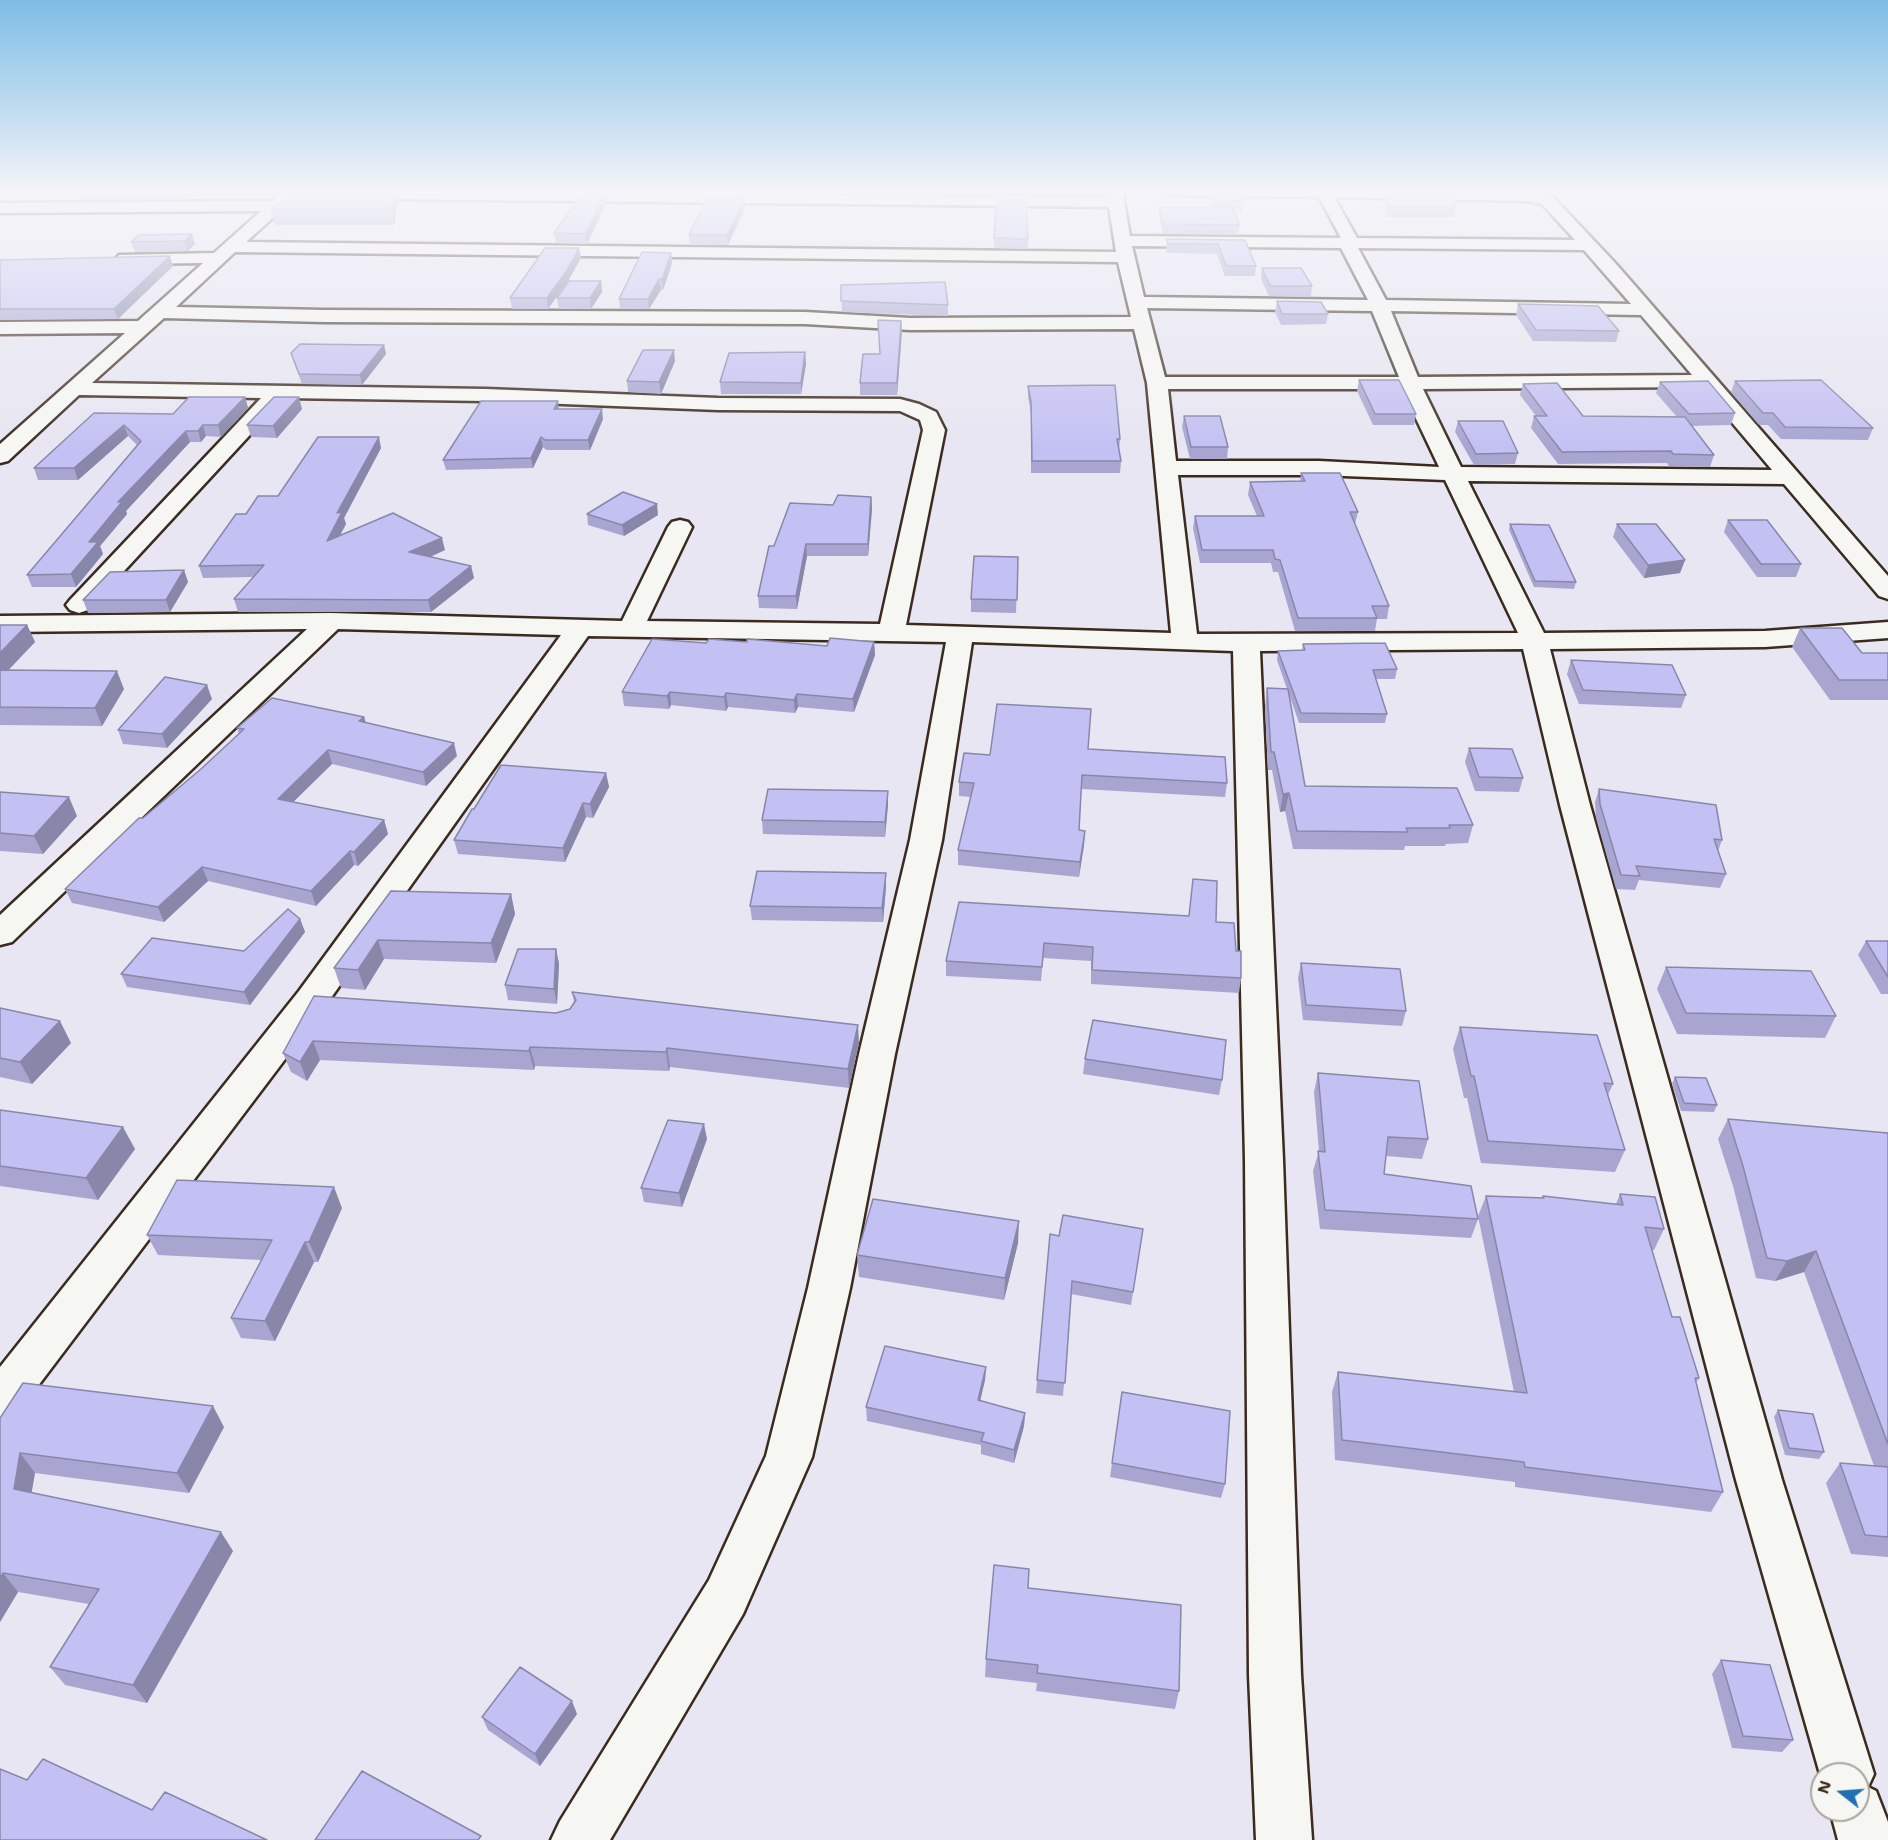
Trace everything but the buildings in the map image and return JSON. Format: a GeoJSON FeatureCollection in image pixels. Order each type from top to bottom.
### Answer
{"type":"FeatureCollection","features":[{"type":"Feature","properties":{"kind":"street"},"geometry":{"type":"LineString","coordinates":[[0,456],[198,276]]}},
{"type":"Feature","properties":{"kind":"street"},"geometry":{"type":"LineString","coordinates":[[1130,276],[1157,383],[1185,642]]}},
{"type":"Feature","properties":{"kind":"street"},"geometry":{"type":"LineString","coordinates":[[1364,276],[1454,474],[1535,642],[1575,805],[1750,1446],[1842,1762]]}},
{"type":"Feature","properties":{"kind":"street"},"geometry":{"type":"LineString","coordinates":[[1616,276],[1888,591]]}},
{"type":"Feature","properties":{"kind":"street"},"geometry":{"type":"LineString","coordinates":[[1136,302],[1380,308],[1646,310]]}},
{"type":"Feature","properties":{"kind":"street"},"geometry":{"type":"LineString","coordinates":[[158,312],[324,316],[805,318],[910,324],[1142,323]]}},
{"type":"Feature","properties":{"kind":"street"},"geometry":{"type":"LineString","coordinates":[[0,328],[142,327]]}},
{"type":"Feature","properties":{"kind":"street"},"geometry":{"type":"LineString","coordinates":[[1157,383],[1707,381]]}},
{"type":"Feature","properties":{"kind":"street"},"geometry":{"type":"LineString","coordinates":[[75,388],[486,395],[718,404],[900,405],[929,416],[934,430],[891,632]]}},
{"type":"Feature","properties":{"kind":"street"},"geometry":{"type":"LineString","coordinates":[[61,624],[114,570],[167,509],[279,391]]}},
{"type":"Feature","properties":{"kind":"street"},"geometry":{"type":"LineString","coordinates":[[1166,468],[1319,468],[1454,474],[1791,477]]}},
{"type":"Feature","properties":{"kind":"street"},"geometry":{"type":"LineString","coordinates":[[631,628],[680,527]]}},
{"type":"Feature","properties":{"kind":"street"},"geometry":{"type":"LineString","coordinates":[[0,934],[331,621]]}},
{"type":"Feature","properties":{"kind":"street"},"geometry":{"type":"LineString","coordinates":[[0,624],[331,621],[580,628],[891,632],[1246,643],[1765,639],[1888,630]]}},
{"type":"Feature","properties":{"kind":"street"},"geometry":{"type":"LineString","coordinates":[[0,1401],[311,1000],[580,628]]}},
{"type":"Feature","properties":{"kind":"street"},"geometry":{"type":"LineString","coordinates":[[579,1840],[726,1597],[789,1457],[829,1288],[877,1054],[926,840],[960,635]]}},
{"type":"Feature","properties":{"kind":"street"},"geometry":{"type":"LineString","coordinates":[[1246,643],[1264,1160],[1275,1675],[1284,1840]]}},
{"type":"Feature","properties":{"kind":"street"},"geometry":{"type":"LineString","coordinates":[[311,1000],[346,1003]]}},
{"type":"Feature","properties":{"kind":"street"},"geometry":{"type":"LineString","coordinates":[[1861,1822],[1866,1840]]}}]}
